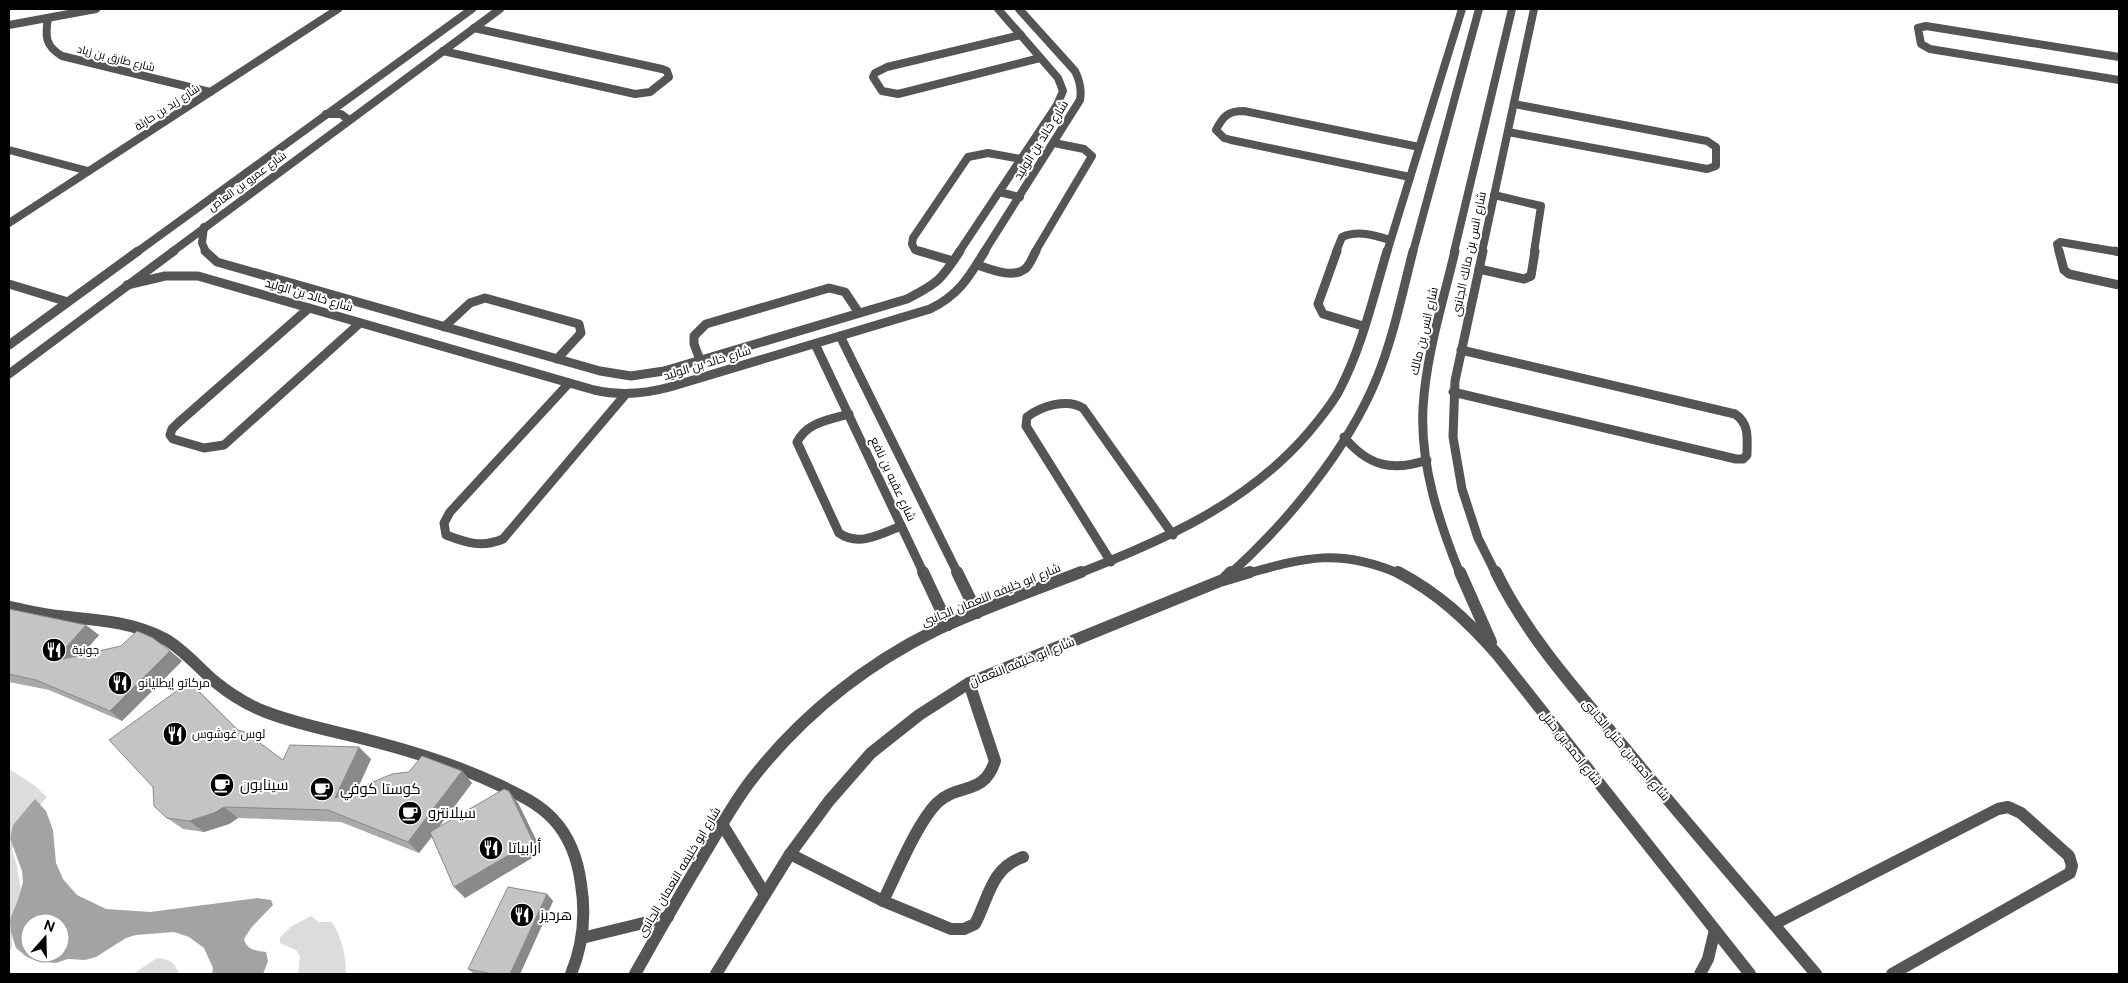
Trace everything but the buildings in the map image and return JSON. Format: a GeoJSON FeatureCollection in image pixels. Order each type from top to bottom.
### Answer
{"type":"FeatureCollection","features":[{"type":"Feature","properties":{"kind":"street"},"geometry":{"type":"LineString","coordinates":[[9,25],[96,9]]}},
{"type":"Feature","properties":{"kind":"street","name":"شارع زيد بن حارثة"},"geometry":{"type":"LineString","coordinates":[[9,223],[338,9]]}},
{"type":"Feature","properties":{"kind":"street","name":"شارع عمرو بن العاص"},"geometry":{"type":"LineString","coordinates":[[9,346],[472,9]]}},
{"type":"Feature","properties":{"kind":"street","name":"شارع عمرو بن العاص"},"geometry":{"type":"LineString","coordinates":[[9,374],[204,227],[500,9]]}},
{"type":"Feature","properties":{"kind":"street","name":"شارع خالد بن الوليد"},"geometry":{"type":"LineString","coordinates":[[204,227],[200,238],[201,247],[207,256],[217,262],[600,372],[630,376],[664,371],[921,293],[942,278],[1061,98],[1063,91],[1058,78],[998,9]]}},
{"type":"Feature","properties":{"kind":"street","name":"شارع خالد بن الوليد"},"geometry":{"type":"LineString","coordinates":[[127,285],[165,276],[198,276],[609,394],[625,395],[662,389],[815,344],[937,306],[954,295],[964,285],[1054,143],[1080,100],[1082,90],[1080,81],[1075,71],[1019,9]]}},
{"type":"Feature","properties":{"kind":"street"},"geometry":{"type":"LineString","coordinates":[[1390,240],[1360,233],[1353,233],[1342,237],[1318,304],[1323,314],[1363,326],[1410,177],[1462,9]]}},
{"type":"Feature","properties":{"kind":"street"},"geometry":{"type":"LineString","coordinates":[[1220,581],[1253,554],[1305,496],[1366,403],[1379,372],[1480,9]]}},
{"type":"Feature","properties":{"kind":"street","name":"شارع انس بن مالك"},"geometry":{"type":"LineString","coordinates":[[1497,654],[1459,571],[1446,532],[1427,460],[1423,418],[1425,384],[1512,9]]}},
{"type":"Feature","properties":{"kind":"street","name":"شارع انس بن مالك الجانبى"},"geometry":{"type":"LineString","coordinates":[[1466,506],[1457,472],[1453,439],[1453,392],[1534,9]]}},
{"type":"Feature","properties":{"kind":"street","name":"شارع طارق بن زياد"},"geometry":{"type":"LineString","coordinates":[[48,18],[45,38],[47,45],[53,52],[62,56],[210,92]]}},
{"type":"Feature","properties":{"kind":"street"},"geometry":{"type":"LineString","coordinates":[[2119,57],[1926,26],[1918,28],[1921,44],[1930,49],[2119,80]]}},
{"type":"Feature","properties":{"kind":"street"},"geometry":{"type":"LineString","coordinates":[[443,51],[635,94],[649,93],[669,77],[667,71],[662,69],[474,28]]}},
{"type":"Feature","properties":{"kind":"street"},"geometry":{"type":"LineString","coordinates":[[1021,35],[887,67],[875,73],[873,77],[882,91],[898,94],[1059,54]]}},
{"type":"Feature","properties":{"kind":"street"},"geometry":{"type":"LineString","coordinates":[[353,95],[360,101],[376,100]]}},
{"type":"Feature","properties":{"kind":"street"},"geometry":{"type":"LineString","coordinates":[[1508,132],[1707,169],[1716,166],[1716,147],[1707,141],[1514,104]]}},
{"type":"Feature","properties":{"kind":"street"},"geometry":{"type":"LineString","coordinates":[[1410,177],[1230,140],[1224,138],[1216,130],[1224,115],[1229,112],[1244,111],[1419,147]]}},
{"type":"Feature","properties":{"kind":"street"},"geometry":{"type":"LineString","coordinates":[[326,114],[341,114],[349,120]]}},
{"type":"Feature","properties":{"kind":"street"},"geometry":{"type":"LineString","coordinates":[[977,265],[1007,273],[1022,271],[1026,268],[1092,156],[1084,149],[1054,143]]}},
{"type":"Feature","properties":{"kind":"street"},"geometry":{"type":"LineString","coordinates":[[9,150],[88,172]]}},
{"type":"Feature","properties":{"kind":"street"},"geometry":{"type":"LineString","coordinates":[[953,261],[916,250],[912,244],[913,238],[968,157],[983,152],[992,152],[1021,159]]}},
{"type":"Feature","properties":{"kind":"street"},"geometry":{"type":"LineString","coordinates":[[999,192],[1020,197]]}},
{"type":"Feature","properties":{"kind":"street"},"geometry":{"type":"LineString","coordinates":[[1479,269],[1524,279],[1532,276],[1541,206],[1494,195]]}},
{"type":"Feature","properties":{"kind":"street"},"geometry":{"type":"LineString","coordinates":[[2119,252],[2067,242],[2057,244],[2064,270],[2069,274],[2119,285]]}},
{"type":"Feature","properties":{"kind":"street"},"geometry":{"type":"LineString","coordinates":[[9,284],[68,302]]}},
{"type":"Feature","properties":{"kind":"street"},"geometry":{"type":"LineString","coordinates":[[700,360],[693,341],[693,334],[706,324],[829,288],[837,288],[849,294],[859,313]]}},
{"type":"Feature","properties":{"kind":"street"},"geometry":{"type":"LineString","coordinates":[[444,327],[470,303],[485,298],[579,324],[581,333],[557,359]]}},
{"type":"Feature","properties":{"kind":"street"},"geometry":{"type":"LineString","coordinates":[[309,308],[172,428],[170,435],[173,439],[205,450],[224,445],[360,323]]}},
{"type":"Feature","properties":{"kind":"street","name":"شارع ابو خليفه النعمان الجانبى"},"geometry":{"type":"LineString","coordinates":[[635,974],[722,824],[751,781],[772,755],[827,702],[886,658],[948,625],[1111,562],[1173,535],[1212,514],[1248,491],[1281,464],[1305,439],[1326,411],[1341,388],[1355,355],[1363,326]]}},
{"type":"Feature","properties":{"kind":"street","name":"شارع عقبه بن نافع"},"geometry":{"type":"LineString","coordinates":[[840,336],[977,613]]}},
{"type":"Feature","properties":{"kind":"street","name":"شارع عقبه بن نافع"},"geometry":{"type":"LineString","coordinates":[[815,344],[948,625]]}},
{"type":"Feature","properties":{"kind":"street"},"geometry":{"type":"LineString","coordinates":[[1453,392],[1736,460],[1743,459],[1747,455],[1746,424],[1743,418],[1735,414],[1461,350]]}},
{"type":"Feature","properties":{"kind":"street"},"geometry":{"type":"LineString","coordinates":[[569,383],[450,512],[444,520],[443,528],[446,535],[478,547],[491,546],[503,539],[625,395]]}},
{"type":"Feature","properties":{"kind":"street"},"geometry":{"type":"LineString","coordinates":[[1111,562],[1026,426],[1027,417],[1032,414],[1066,402],[1079,404],[1173,535]]}},
{"type":"Feature","properties":{"kind":"street"},"geometry":{"type":"LineString","coordinates":[[849,414],[810,426],[804,430],[797,442],[839,532],[844,538],[863,540],[901,526]]}},
{"type":"Feature","properties":{"kind":"street"},"geometry":{"type":"LineString","coordinates":[[1344,437],[1352,449],[1380,465],[1413,466],[1427,460]]}},
{"type":"Feature","properties":{"kind":"street","name":"شارع احمد بن حنبل الجانبى"},"geometry":{"type":"LineString","coordinates":[[1466,506],[1479,541],[1497,578],[1520,616],[1548,656],[1816,974]]}},
{"type":"Feature","properties":{"kind":"street","name":"شارع ابو خليفه النعمان"},"geometry":{"type":"LineString","coordinates":[[716,974],[790,854],[829,801],[872,753],[919,715],[969,683],[1220,581],[1288,562],[1324,556],[1361,560]]}},
{"type":"Feature","properties":{"kind":"street","name":"شارع احمد بن حنبل"},"geometry":{"type":"LineString","coordinates":[[1361,560],[1399,573],[1436,596],[1469,622],[1497,654],[1750,974]]}},
{"type":"Feature","properties":{"kind":"street"},"geometry":{"type":"LineString","coordinates":[[9,607],[56,616],[120,623],[148,632],[174,645],[195,661],[213,680],[236,697],[264,711],[294,723],[376,741],[468,770],[533,802],[554,820],[570,844],[580,872],[584,903],[582,938],[574,973]]}},
{"type":"Feature","properties":{"kind":"street"},"geometry":{"type":"LineString","coordinates":[[883,900],[933,806],[943,797],[956,791],[970,789],[983,784],[992,773],[995,761],[969,683]]}},
{"type":"Feature","properties":{"kind":"street"},"geometry":{"type":"LineString","coordinates":[[1774,924],[1998,809],[2008,807],[2021,813],[2069,856],[2072,866],[2070,873],[1892,974]]}},
{"type":"Feature","properties":{"kind":"street"},"geometry":{"type":"LineString","coordinates":[[722,824],[765,894]]}},
{"type":"Feature","properties":{"kind":"street"},"geometry":{"type":"LineString","coordinates":[[790,854],[883,900],[952,929],[968,929],[975,924],[1002,867],[1011,860],[1023,857]]}},
{"type":"Feature","properties":{"kind":"street"},"geometry":{"type":"LineString","coordinates":[[582,938],[668,917]]}},
{"type":"Feature","properties":{"kind":"street"},"geometry":{"type":"LineString","coordinates":[[1700,974],[1706,966],[1712,949],[1715,930]]}},
{"type":"Feature","properties":{"kind":"shaded area"},"geometry":{"type":"Polygon","coordinates":[[[9,769],[34,785],[47,797],[16,834],[12,850],[17,866],[22,898],[12,933],[12,946],[9,954],[9,769]]]}},
{"type":"Feature","properties":{"kind":"shaded area"},"geometry":{"type":"Polygon","coordinates":[[[35,799],[46,811],[53,830],[56,863],[63,879],[77,895],[106,909],[150,912],[257,898],[271,900],[273,905],[251,928],[244,939],[249,948],[266,952],[268,961],[263,974],[212,974],[213,968],[204,948],[189,937],[174,932],[136,935],[126,938],[96,957],[85,960],[70,959],[70,913],[20,913],[20,951],[16,948],[11,932],[10,919],[23,882],[22,871],[10,838],[13,825],[35,799]]]}},
{"type":"Feature","properties":{"kind":"shaded area"},"geometry":{"type":"Polygon","coordinates":[[[311,916],[319,922],[332,922],[343,947],[346,974],[298,974],[300,956],[296,950],[280,943],[280,937],[292,926],[311,916]]]}},
{"type":"Feature","properties":{"kind":"shaded area"},"geometry":{"type":"Polygon","coordinates":[[[157,958],[171,962],[179,974],[133,974],[157,958]]]}},
{"type":"Feature","properties":{"kind":"place","name":"جونية"},"geometry":{"type":"Point","coordinates":[54,650]}},
{"type":"Feature","properties":{"kind":"place","name":"مركاتو إيطليانو"},"geometry":{"type":"Point","coordinates":[120,683]}},
{"type":"Feature","properties":{"kind":"place","name":"لوس غوشوس"},"geometry":{"type":"Point","coordinates":[175,734]}},
{"type":"Feature","properties":{"kind":"place","name":"سينابون"},"geometry":{"type":"Point","coordinates":[222,785]}},
{"type":"Feature","properties":{"kind":"place","name":"كوستا كوفي"},"geometry":{"type":"Point","coordinates":[322,789]}},
{"type":"Feature","properties":{"kind":"place","name":"سيلانترو"},"geometry":{"type":"Point","coordinates":[410,813]}},
{"type":"Feature","properties":{"kind":"place","name":"أرابياتا"},"geometry":{"type":"Point","coordinates":[491,848]}},
{"type":"Feature","properties":{"kind":"place","name":"هرديز"},"geometry":{"type":"Point","coordinates":[522,915]}}]}
